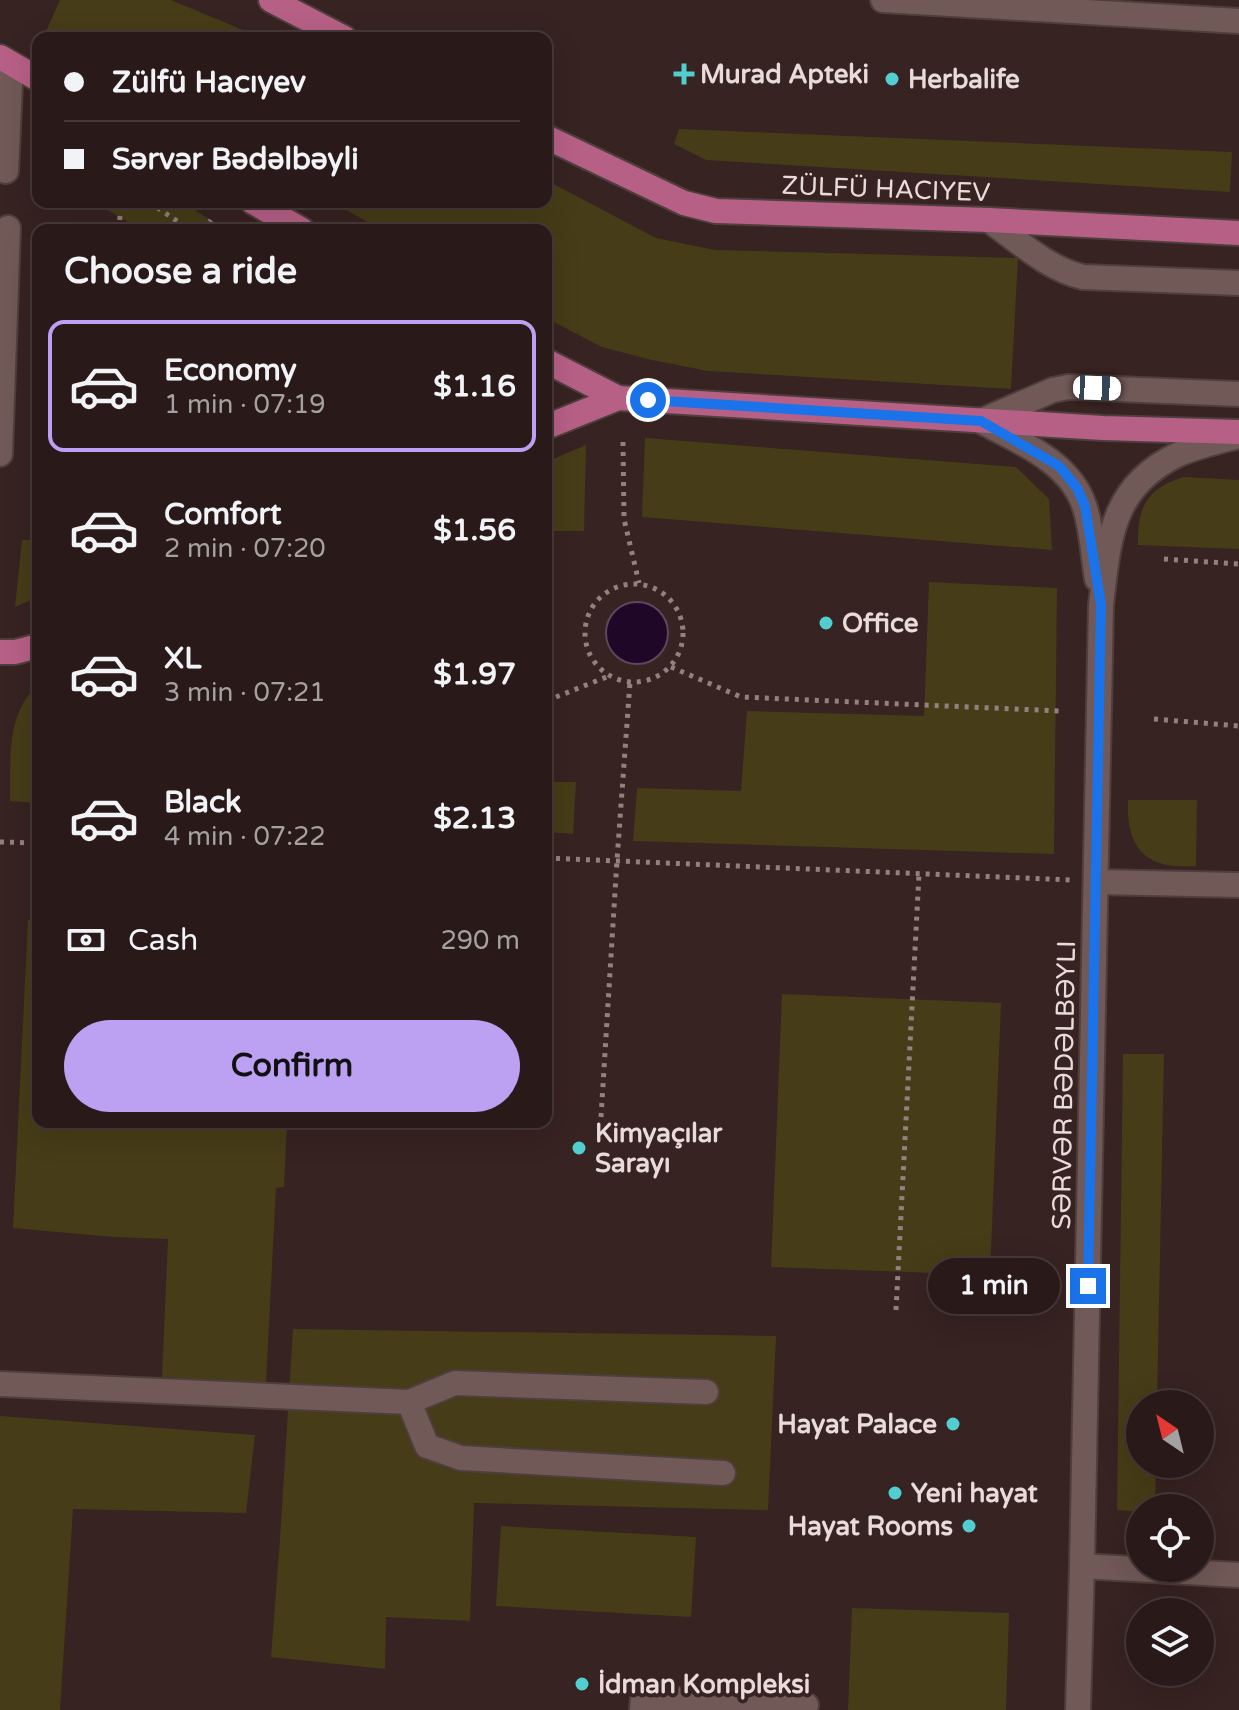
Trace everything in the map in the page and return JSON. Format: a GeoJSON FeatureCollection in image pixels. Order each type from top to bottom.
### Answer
{"type":"FeatureCollection","features":[{"type":"Feature","properties":{"kind":"main road"},"geometry":{"type":"LineString","coordinates":[[271,0],[332,32]]}},
{"type":"Feature","properties":{"kind":"main road"},"geometry":{"type":"LineString","coordinates":[[6,60],[32,75]]}},
{"type":"Feature","properties":{"kind":"main road"},"geometry":{"type":"LineString","coordinates":[[552,140],[672,198],[716,211],[989,220],[1239,233]]}},
{"type":"Feature","properties":{"kind":"main road"},"geometry":{"type":"LineString","coordinates":[[264,208],[292,224]]}},
{"type":"Feature","properties":{"kind":"main road"},"geometry":{"type":"LineString","coordinates":[[278,208],[295,224]]}},
{"type":"Feature","properties":{"kind":"main road"},"geometry":{"type":"LineString","coordinates":[[552,364],[618,398],[1239,434]]}},
{"type":"Feature","properties":{"kind":"main road"},"geometry":{"type":"LineString","coordinates":[[552,425],[618,398]]}},
{"type":"Feature","properties":{"kind":"main road"},"geometry":{"type":"LineString","coordinates":[[0,652],[32,648]]}},
{"type":"Feature","properties":{"kind":"street"},"geometry":{"type":"LineString","coordinates":[[883,0],[1239,21]]}},
{"type":"Feature","properties":{"kind":"street"},"geometry":{"type":"LineString","coordinates":[[6,60],[6,171]]}},
{"type":"Feature","properties":{"kind":"street"},"geometry":{"type":"LineString","coordinates":[[989,220],[1067,274],[1239,283]]}},
{"type":"Feature","properties":{"kind":"street"},"geometry":{"type":"LineString","coordinates":[[0,454],[8,228]]}},
{"type":"Feature","properties":{"kind":"street"},"geometry":{"type":"LineString","coordinates":[[981,421],[1053,390],[1068,387],[1239,394]]}},
{"type":"Feature","properties":{"kind":"street"},"geometry":{"type":"LineString","coordinates":[[981,421],[1059,466],[1077,488],[1085,506],[1101,605]]}},
{"type":"Feature","properties":{"kind":"street"},"geometry":{"type":"LineString","coordinates":[[1101,605],[1112,532],[1122,503],[1135,484],[1152,469],[1181,453],[1239,434]]}},
{"type":"Feature","properties":{"kind":"street","name":"SƏRVƏR BƏDƏLBƏYLI"},"geometry":{"type":"LineString","coordinates":[[1078,1710],[1101,605]]}},
{"type":"Feature","properties":{"kind":"street"},"geometry":{"type":"LineString","coordinates":[[1096,882],[1239,885]]}},
{"type":"Feature","properties":{"kind":"street"},"geometry":{"type":"LineString","coordinates":[[0,1384],[409,1402],[455,1383],[706,1392]]}},
{"type":"Feature","properties":{"kind":"street"},"geometry":{"type":"LineString","coordinates":[[409,1402],[427,1446],[461,1458],[723,1473]]}},
{"type":"Feature","properties":{"kind":"street"},"geometry":{"type":"LineString","coordinates":[[1082,1566],[1239,1575]]}},
{"type":"Feature","properties":{"kind":"street"},"geometry":{"type":"LineString","coordinates":[[642,1710],[643,1698],[806,1705]]}},
{"type":"Feature","properties":{"kind":"path"},"geometry":{"type":"LineString","coordinates":[[158,208],[181,224]]}},
{"type":"Feature","properties":{"kind":"path"},"geometry":{"type":"LineString","coordinates":[[208,224],[211,220]]}},
{"type":"Feature","properties":{"kind":"path"},"geometry":{"type":"LineString","coordinates":[[623,442],[624,519],[639,583]]}},
{"type":"Feature","properties":{"kind":"path"},"geometry":{"type":"LineString","coordinates":[[1164,559],[1239,564]]}},
{"type":"Feature","properties":{"kind":"path"},"geometry":{"type":"LineString","coordinates":[[639,583],[659,590],[676,605],[684,626],[682,648],[671,667],[653,679],[630,682],[609,676],[593,661],[585,640],[587,618],[598,599],[616,587],[639,583]]}},
{"type":"Feature","properties":{"kind":"path"},"geometry":{"type":"LineString","coordinates":[[671,667],[741,697],[1061,711]]}},
{"type":"Feature","properties":{"kind":"path"},"geometry":{"type":"LineString","coordinates":[[552,697],[609,676]]}},
{"type":"Feature","properties":{"kind":"path"},"geometry":{"type":"LineString","coordinates":[[601,1117],[630,682]]}},
{"type":"Feature","properties":{"kind":"path"},"geometry":{"type":"LineString","coordinates":[[1154,719],[1239,726]]}},
{"type":"Feature","properties":{"kind":"path"},"geometry":{"type":"LineString","coordinates":[[0,842],[32,843]]}},
{"type":"Feature","properties":{"kind":"path"},"geometry":{"type":"LineString","coordinates":[[552,858],[1096,882]]}},
{"type":"Feature","properties":{"kind":"path"},"geometry":{"type":"LineString","coordinates":[[896,1310],[919,874]]}},
{"type":"Feature","properties":{"kind":"shaded area"},"geometry":{"type":"Polygon","coordinates":[[[60,0],[171,0],[248,32],[46,32],[60,0]]]}},
{"type":"Feature","properties":{"kind":"shaded area"},"geometry":{"type":"Polygon","coordinates":[[[679,129],[1232,152],[1230,192],[706,160],[674,144],[679,129]]]}},
{"type":"Feature","properties":{"kind":"shaded area"},"geometry":{"type":"Polygon","coordinates":[[[552,183],[656,238],[715,250],[1018,258],[1011,389],[708,371],[652,360],[602,347],[552,321],[552,224],[371,224],[343,208],[552,208],[552,183]]]}},
{"type":"Feature","properties":{"kind":"shaded area"},"geometry":{"type":"Polygon","coordinates":[[[104,208],[192,208],[216,224],[128,224],[104,208]]]}},
{"type":"Feature","properties":{"kind":"shaded area"},"geometry":{"type":"Polygon","coordinates":[[[645,438],[1016,467],[1049,499],[1052,550],[642,517],[645,438]]]}},
{"type":"Feature","properties":{"kind":"shaded area"},"geometry":{"type":"Polygon","coordinates":[[[586,445],[584,531],[552,531],[552,459],[586,445]]]}},
{"type":"Feature","properties":{"kind":"shaded area"},"geometry":{"type":"Polygon","coordinates":[[[1184,477],[1239,480],[1239,549],[1138,545],[1142,510],[1147,501],[1161,487],[1184,477]]]}},
{"type":"Feature","properties":{"kind":"shaded area"},"geometry":{"type":"Polygon","coordinates":[[[22,540],[32,540],[32,600],[15,607],[22,540]]]}},
{"type":"Feature","properties":{"kind":"shaded area"},"geometry":{"type":"Polygon","coordinates":[[[929,582],[1057,588],[1054,854],[633,841],[637,788],[741,791],[747,711],[924,716],[929,582]]]}},
{"type":"Feature","properties":{"kind":"shaded area"},"geometry":{"type":"Polygon","coordinates":[[[637,602],[649,604],[659,611],[666,621],[666,645],[659,655],[649,662],[637,664],[625,662],[615,655],[608,645],[606,633],[608,621],[615,611],[625,604],[637,602]]]}},
{"type":"Feature","properties":{"kind":"shaded area"},"geometry":{"type":"Polygon","coordinates":[[[32,692],[32,803],[10,801],[12,739],[27,697],[32,692]]]}},
{"type":"Feature","properties":{"kind":"shaded area"},"geometry":{"type":"Polygon","coordinates":[[[552,782],[576,782],[573,834],[552,832],[552,782]]]}},
{"type":"Feature","properties":{"kind":"shaded area"},"geometry":{"type":"Polygon","coordinates":[[[1128,800],[1197,800],[1196,866],[1164,864],[1142,853],[1131,832],[1128,800]]]}},
{"type":"Feature","properties":{"kind":"shaded area"},"geometry":{"type":"Polygon","coordinates":[[[28,920],[32,920],[32,1128],[287,1128],[284,1187],[276,1188],[266,1383],[162,1377],[168,1239],[13,1228],[28,920]]]}},
{"type":"Feature","properties":{"kind":"shaded area"},"geometry":{"type":"Polygon","coordinates":[[[782,994],[1001,1003],[990,1275],[771,1267],[782,994]]]}},
{"type":"Feature","properties":{"kind":"shaded area"},"geometry":{"type":"Polygon","coordinates":[[[1123,1054],[1164,1054],[1157,1390],[1126,1390],[1126,1478],[1156,1478],[1155,1494],[1126,1494],[1126,1511],[1117,1510],[1123,1054]]]}},
{"type":"Feature","properties":{"kind":"shaded area"},"geometry":{"type":"Polygon","coordinates":[[[293,1329],[776,1336],[768,1510],[474,1503],[470,1621],[386,1617],[385,1669],[271,1657],[293,1329]]]}},
{"type":"Feature","properties":{"kind":"shaded area"},"geometry":{"type":"Polygon","coordinates":[[[0,1416],[255,1435],[246,1513],[73,1509],[60,1710],[0,1710],[0,1416]]]}},
{"type":"Feature","properties":{"kind":"shaded area"},"geometry":{"type":"Polygon","coordinates":[[[501,1526],[696,1537],[691,1617],[496,1606],[501,1526]]]}},
{"type":"Feature","properties":{"kind":"shaded area"},"geometry":{"type":"Polygon","coordinates":[[[852,1608],[1009,1613],[1006,1710],[848,1710],[852,1608]]]}},
{"type":"Feature","properties":{"kind":"place","name":"Murad Apteki"},"geometry":{"type":"Point","coordinates":[684,74]}},
{"type":"Feature","properties":{"kind":"place","name":"Herbalife"},"geometry":{"type":"Point","coordinates":[892,79]}},
{"type":"Feature","properties":{"kind":"place","name":"Office"},"geometry":{"type":"Point","coordinates":[826,623]}},
{"type":"Feature","properties":{"kind":"place","name":"Kimyaçılar Sarayı"},"geometry":{"type":"Point","coordinates":[579,1148]}},
{"type":"Feature","properties":{"kind":"place","name":"Hayat Palace"},"geometry":{"type":"Point","coordinates":[953,1424]}},
{"type":"Feature","properties":{"kind":"place","name":"Yeni hayat"},"geometry":{"type":"Point","coordinates":[895,1493]}},
{"type":"Feature","properties":{"kind":"place","name":"Hayat Rooms"},"geometry":{"type":"Point","coordinates":[969,1526]}},
{"type":"Feature","properties":{"kind":"place","name":"İdman Kompleksi"},"geometry":{"type":"Point","coordinates":[582,1684]}},
{"type":"Feature","properties":{"kind":"route"},"geometry":{"type":"LineString","coordinates":[[648,400],[981,421],[1059,466],[1077,488],[1085,506],[1101,605],[1088,1286]]}}]}
